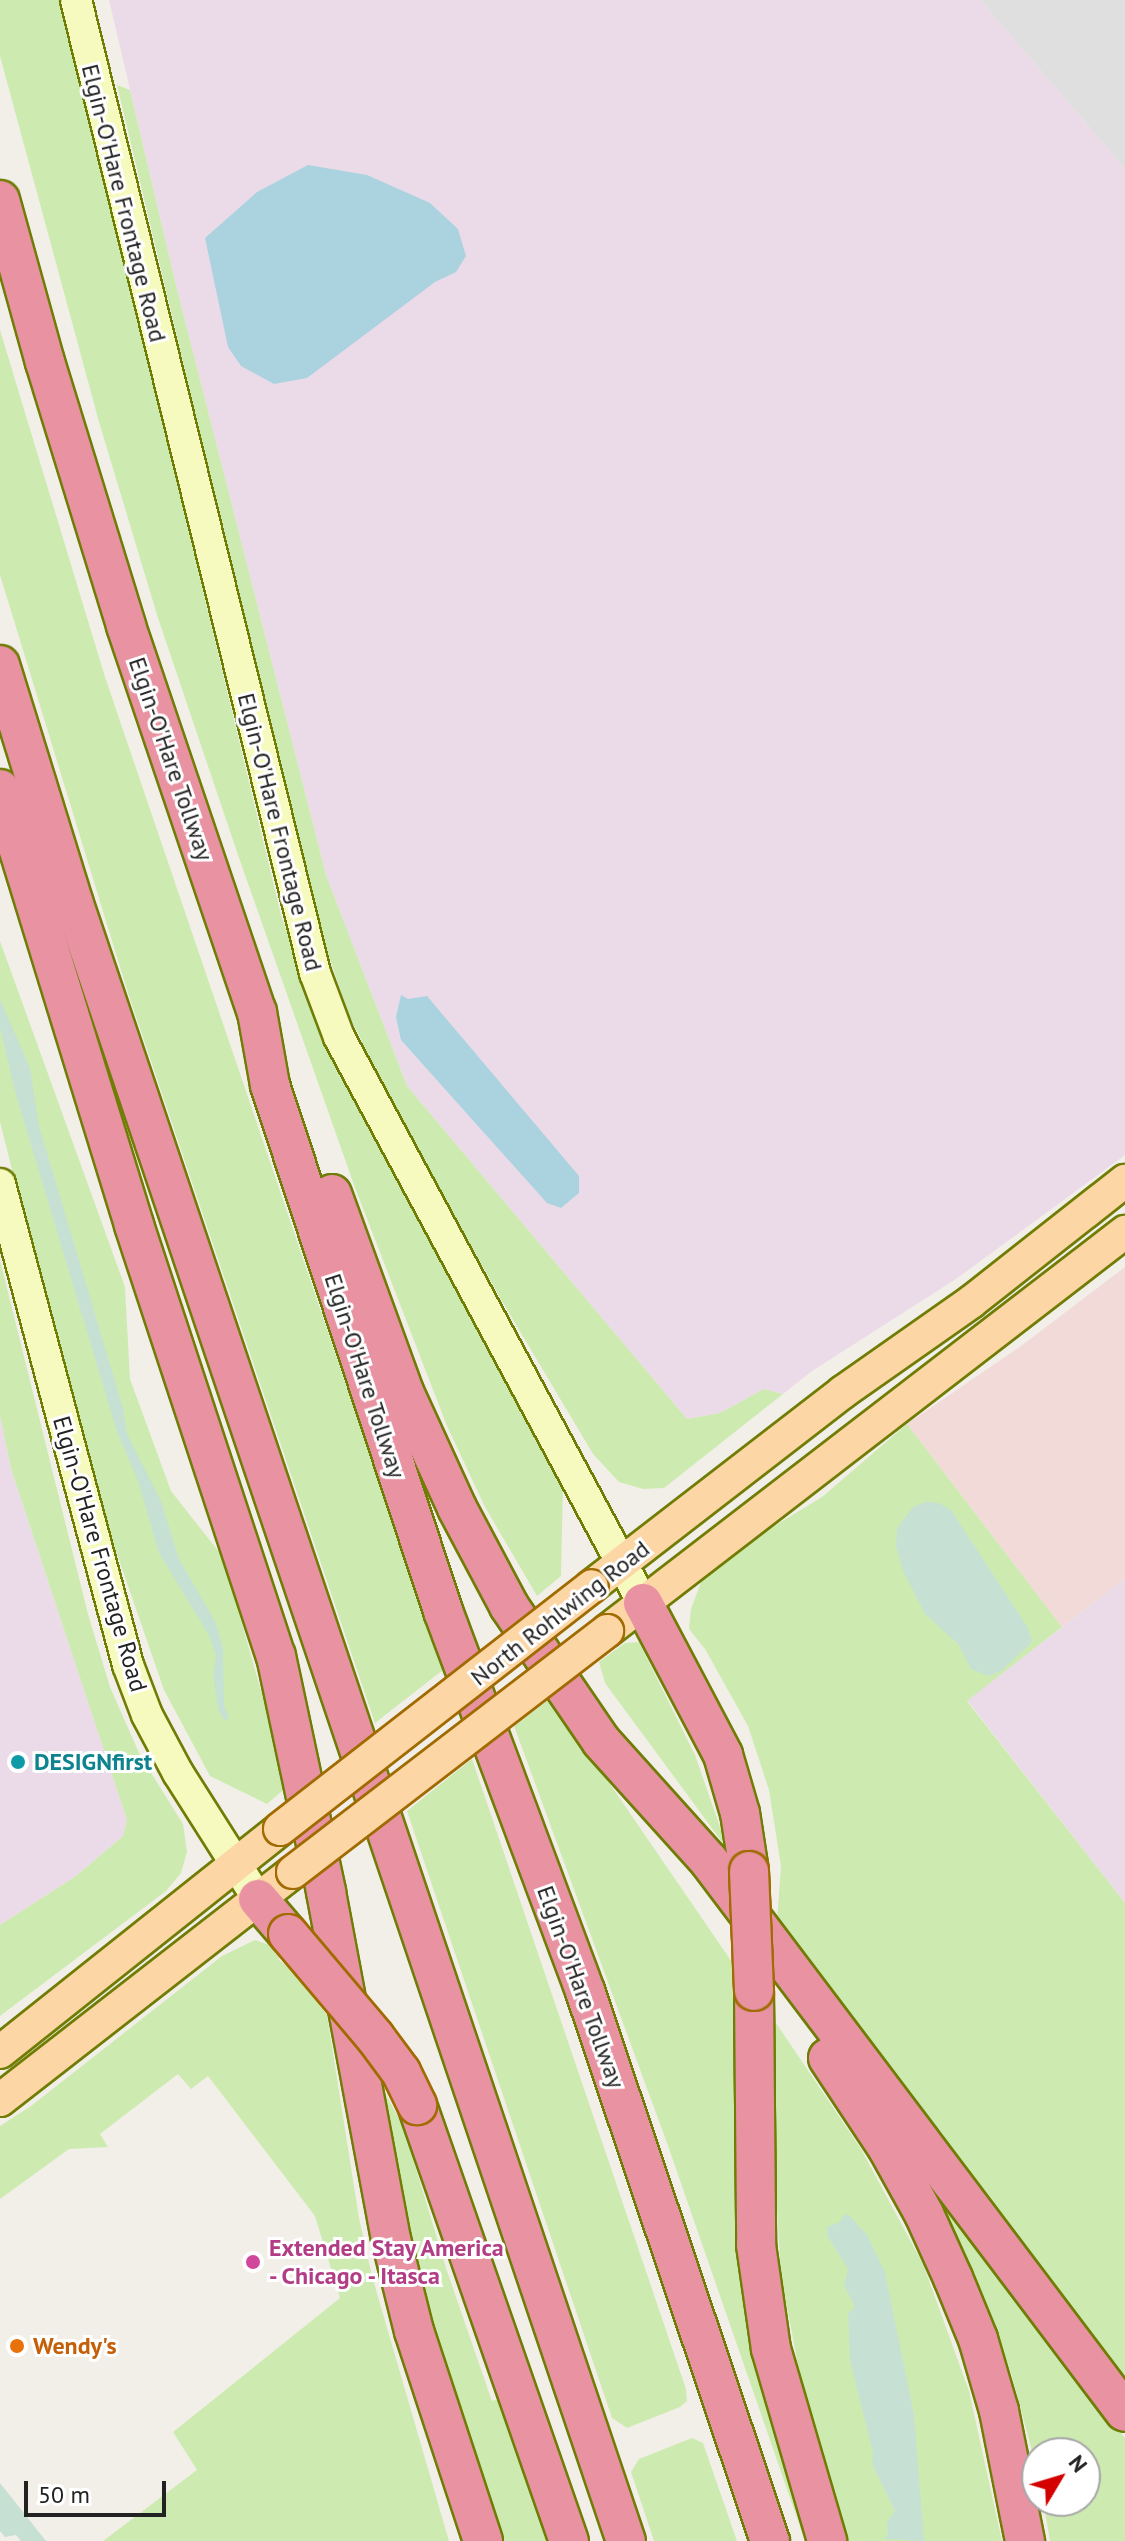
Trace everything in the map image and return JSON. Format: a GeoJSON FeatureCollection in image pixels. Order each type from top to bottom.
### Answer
{"type":"FeatureCollection","features":[{"type":"Feature","properties":{"kind":"highway","name":"Elgin-O'Hare Tollway"},"geometry":{"type":"LineString","coordinates":[[0,200],[45,362],[126,626],[257,1012],[270,1085],[443,1611],[585,1991],[770,2541]]}},
{"type":"Feature","properties":{"kind":"highway"},"geometry":{"type":"LineString","coordinates":[[0,665],[73,901],[626,2541]]}},
{"type":"Feature","properties":{"kind":"highway"},"geometry":{"type":"LineString","coordinates":[[0,789],[134,1225],[276,1656],[326,1892],[391,2239],[414,2331],[482,2540]]}},
{"type":"Feature","properties":{"kind":"highway"},"geometry":{"type":"LineString","coordinates":[[0,877],[89,1136],[134,1225]]}},
{"type":"Feature","properties":{"kind":"highway"},"geometry":{"type":"LineString","coordinates":[[257,1012],[307,1127],[404,1392],[430,1454],[509,1606],[568,1696],[621,1765],[688,1866],[816,2041],[887,2147],[924,2214],[978,2339],[999,2411],[1025,2541]]}},
{"type":"Feature","properties":{"kind":"highway"},"geometry":{"type":"LineString","coordinates":[[643,1603],[723,1755],[740,1813],[749,1871],[754,1991],[756,2245],[771,2349],[827,2541]]}},
{"type":"Feature","properties":{"kind":"highway"},"geometry":{"type":"LineString","coordinates":[[621,1765],[709,1861],[1125,2412]]}},
{"type":"Feature","properties":{"kind":"highway"},"geometry":{"type":"LineString","coordinates":[[258,1899],[375,2037],[401,2072],[417,2105],[569,2541]]}},
{"type":"Feature","properties":{"kind":"main road","name":"Elgin-O'Hare Frontage Road"},"geometry":{"type":"LineString","coordinates":[[76,0],[315,973],[353,1065],[486,1305],[643,1603]]}},
{"type":"Feature","properties":{"kind":"main road","name":"North Rohlwing Road"},"geometry":{"type":"LineString","coordinates":[[0,2052],[234,1864],[621,1562],[843,1392],[971,1302],[1125,1181]]}},
{"type":"Feature","properties":{"kind":"main road","name":"Elgin-O'Hare Frontage Road"},"geometry":{"type":"LineString","coordinates":[[0,1184],[128,1665],[147,1715],[166,1750],[258,1899]]}},
{"type":"Feature","properties":{"kind":"main road"},"geometry":{"type":"LineString","coordinates":[[1013,1318],[1058,1266],[1125,1214]]}},
{"type":"Feature","properties":{"kind":"main road","name":"North Rohlwing Road"},"geometry":{"type":"LineString","coordinates":[[0,2100],[1125,1232]]}},
{"type":"Feature","properties":{"kind":"shaded area"},"geometry":{"type":"Polygon","coordinates":[[[109,0],[980,0],[1125,169],[1125,1155],[956,1279],[812,1371],[783,1394],[764,1389],[720,1413],[687,1419],[407,1086],[326,875],[176,285],[109,0]]]}},
{"type":"Feature","properties":{"kind":"shaded area"},"geometry":{"type":"Polygon","coordinates":[[[980,0],[1125,0],[1125,169],[980,0]]]}},
{"type":"Feature","properties":{"kind":"shaded area"},"geometry":{"type":"Polygon","coordinates":[[[1125,1267],[1125,1579],[1062,1627],[907,1424],[1021,1346],[1125,1267]]]}},
{"type":"Feature","properties":{"kind":"shaded area"},"geometry":{"type":"Polygon","coordinates":[[[0,1415],[11,1469],[127,1820],[123,1836],[76,1876],[0,1925],[0,1415]]]}},
{"type":"Feature","properties":{"kind":"shaded area"},"geometry":{"type":"Polygon","coordinates":[[[1125,1579],[1125,1903],[967,1700],[1125,1579]]]}},
{"type":"Feature","properties":{"kind":"green space"},"geometry":{"type":"Polygon","coordinates":[[[0,0],[61,0],[281,915],[316,1018],[337,1065],[563,1484],[561,1576],[537,1596],[485,1507],[447,1426],[354,1185],[158,618],[99,422],[0,56],[0,0]]]}},
{"type":"Feature","properties":{"kind":"green space"},"geometry":{"type":"Polygon","coordinates":[[[117,85],[130,90],[176,285],[326,875],[407,1086],[687,1419],[720,1413],[764,1389],[783,1394],[664,1488],[643,1489],[619,1482],[593,1454],[499,1296],[387,1093],[349,1015],[314,913],[117,85]]]}},
{"type":"Feature","properties":{"kind":"green space"},"geometry":{"type":"Polygon","coordinates":[[[0,330],[105,677],[443,1670],[375,1723],[128,993],[0,575],[0,330]]]}},
{"type":"Feature","properties":{"kind":"green space"},"geometry":{"type":"Polygon","coordinates":[[[0,941],[125,1287],[130,1379],[171,1491],[223,1557],[288,1786],[267,1804],[210,1776],[164,1690],[87,1467],[0,1122],[0,941]]]}},
{"type":"Feature","properties":{"kind":"green space"},"geometry":{"type":"Polygon","coordinates":[[[0,999],[30,1068],[39,1126],[123,1408],[127,1434],[161,1501],[179,1559],[216,1623],[223,1649],[224,1705],[229,1718],[225,1721],[218,1709],[213,1673],[216,1656],[209,1635],[159,1553],[138,1481],[117,1432],[16,1095],[0,1028],[0,999]]]}},
{"type":"Feature","properties":{"kind":"green space"},"geometry":{"type":"Polygon","coordinates":[[[0,1260],[88,1614],[110,1687],[140,1755],[183,1824],[187,1852],[181,1873],[166,1891],[0,2016],[0,1925],[76,1876],[123,1836],[127,1820],[11,1469],[0,1415],[0,1260]]]}},
{"type":"Feature","properties":{"kind":"green space"},"geometry":{"type":"Polygon","coordinates":[[[907,1424],[1062,1627],[967,1701],[1125,1903],[1125,2377],[777,1921],[781,1866],[769,1790],[748,1726],[705,1649],[689,1629],[691,1609],[704,1574],[735,1550],[822,1497],[907,1424]]]}},
{"type":"Feature","properties":{"kind":"green space"},"geometry":{"type":"Polygon","coordinates":[[[925,1502],[939,1503],[951,1510],[1028,1628],[1032,1641],[1028,1646],[1001,1671],[989,1676],[971,1669],[958,1644],[925,1614],[903,1571],[896,1546],[897,1528],[913,1507],[925,1502]]]}},
{"type":"Feature","properties":{"kind":"green space"},"geometry":{"type":"Polygon","coordinates":[[[639,1642],[695,1755],[728,1850],[605,1683],[599,1662],[625,1643],[639,1642]]]}},
{"type":"Feature","properties":{"kind":"green space"},"geometry":{"type":"Polygon","coordinates":[[[551,1698],[734,1965],[734,2063],[746,2260],[812,2541],[805,2541],[667,2143],[514,1726],[551,1698]]]}},
{"type":"Feature","properties":{"kind":"green space"},"geometry":{"type":"Polygon","coordinates":[[[472,1759],[686,2389],[687,2401],[680,2407],[627,2428],[612,2418],[407,1811],[472,1759]]]}},
{"type":"Feature","properties":{"kind":"green space"},"geometry":{"type":"Polygon","coordinates":[[[255,1940],[278,1948],[279,1960],[293,1971],[327,2015],[359,2218],[372,2276],[449,2541],[103,2541],[197,2470],[173,2432],[340,2298],[315,2216],[208,2076],[191,2089],[178,2074],[100,2134],[108,2147],[69,2149],[0,2199],[0,2126],[31,2106],[222,1956],[255,1940]]]}},
{"type":"Feature","properties":{"kind":"green space"},"geometry":{"type":"Polygon","coordinates":[[[774,2020],[861,2149],[923,2264],[969,2391],[1002,2541],[846,2541],[800,2376],[781,2274],[774,2160],[774,2020]]]}},
{"type":"Feature","properties":{"kind":"green space"},"geometry":{"type":"Polygon","coordinates":[[[378,2080],[403,2126],[447,2271],[492,2401],[499,2399],[551,2541],[501,2541],[419,2292],[378,2080]]]}},
{"type":"Feature","properties":{"kind":"green space"},"geometry":{"type":"Polygon","coordinates":[[[922,2165],[1125,2438],[1125,2541],[1050,2541],[1046,2517],[1101,2517],[1101,2437],[1028,2437],[989,2309],[922,2165]]]}},
{"type":"Feature","properties":{"kind":"green space"},"geometry":{"type":"Polygon","coordinates":[[[848,2214],[867,2235],[885,2272],[914,2415],[924,2541],[884,2539],[888,2534],[887,2522],[895,2511],[872,2464],[873,2453],[850,2360],[848,2314],[855,2307],[844,2285],[848,2269],[828,2237],[827,2227],[840,2222],[848,2214]]]}},
{"type":"Feature","properties":{"kind":"green space"},"geometry":{"type":"Polygon","coordinates":[[[692,2438],[703,2443],[737,2541],[654,2541],[631,2472],[639,2459],[692,2438]]]}},
{"type":"Feature","properties":{"kind":"green space"},"geometry":{"type":"Polygon","coordinates":[[[0,2483],[46,2541],[21,2541],[16,2535],[5,2537],[0,2531],[0,2483]]]}},
{"type":"Feature","properties":{"kind":"water"},"geometry":{"type":"Polygon","coordinates":[[[308,165],[367,175],[430,203],[458,229],[466,256],[456,272],[435,282],[307,378],[274,384],[241,366],[228,347],[205,238],[257,192],[308,165]]]}},
{"type":"Feature","properties":{"kind":"water"},"geometry":{"type":"Polygon","coordinates":[[[401,995],[408,999],[427,996],[579,1176],[579,1193],[561,1208],[547,1203],[401,1040],[396,1017],[401,995]]]}},
{"type":"Feature","properties":{"kind":"place","name":"DESIGNfirst"},"geometry":{"type":"Point","coordinates":[18,1762]}},
{"type":"Feature","properties":{"kind":"place","name":"Extended Stay America - Chicago - Itasca"},"geometry":{"type":"Point","coordinates":[253,2262]}},
{"type":"Feature","properties":{"kind":"place","name":"Wendy's"},"geometry":{"type":"Point","coordinates":[17,2346]}}]}
